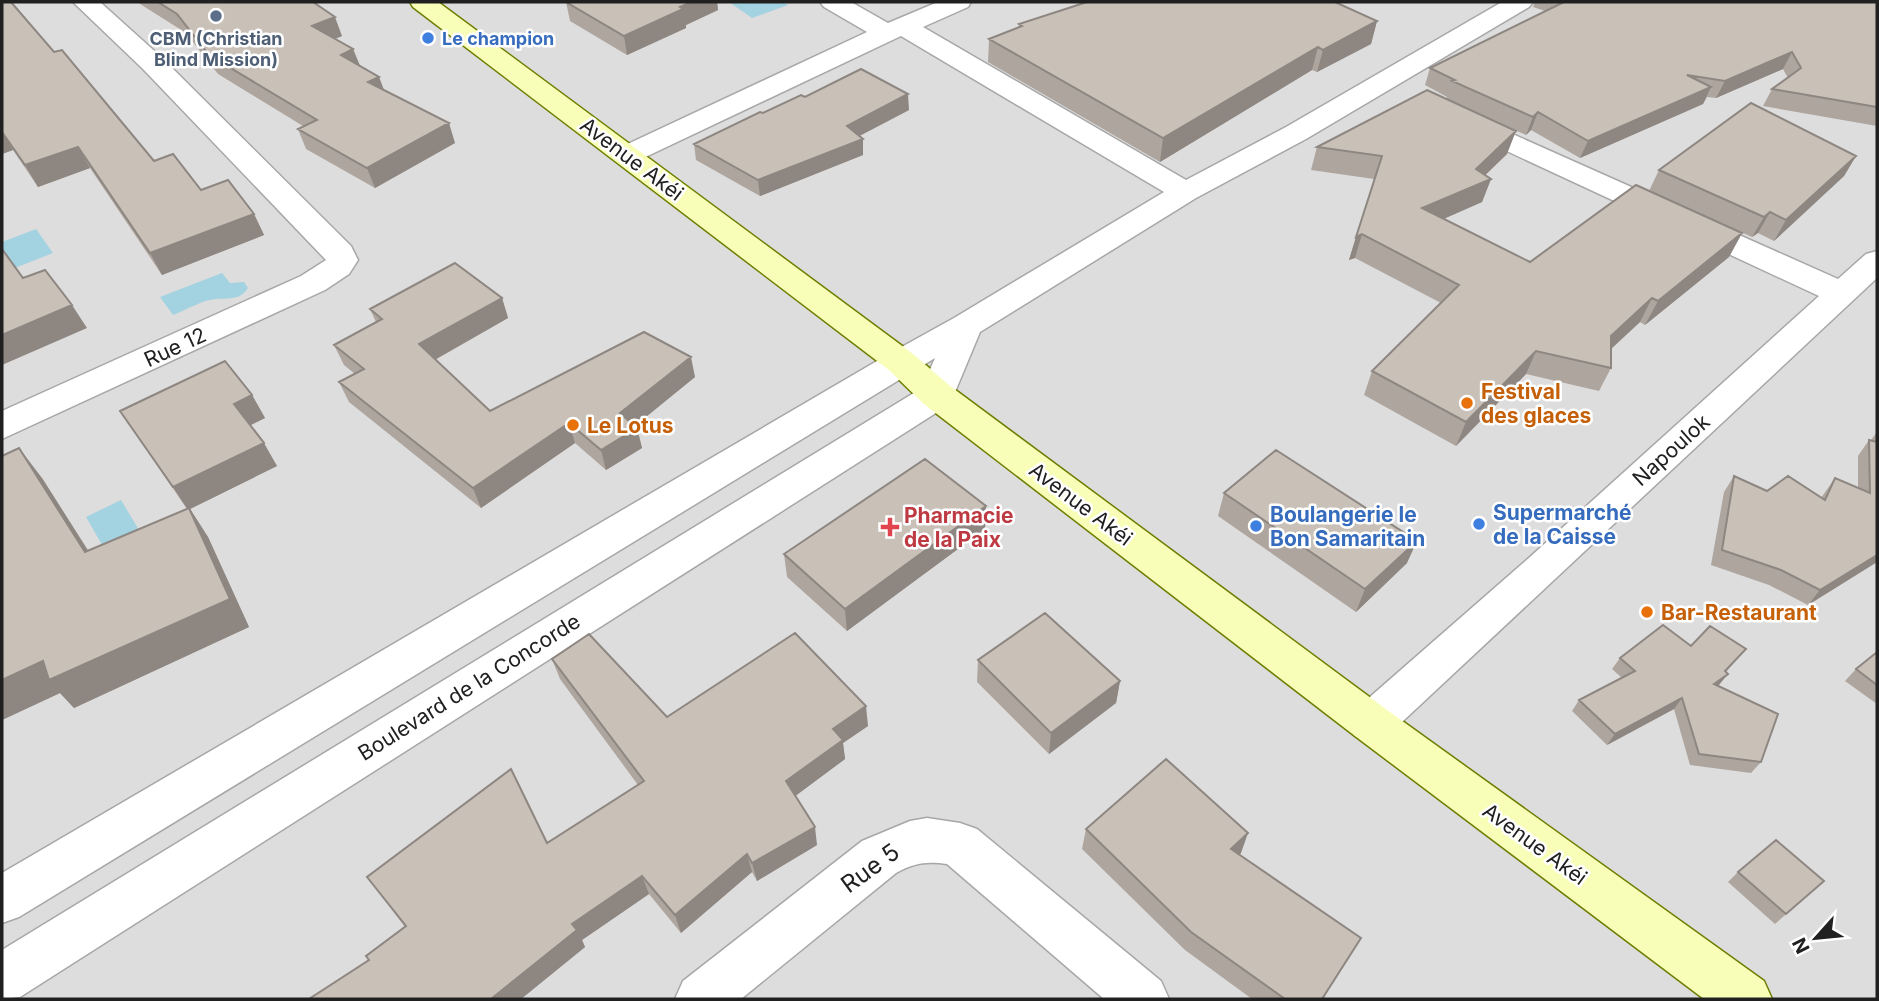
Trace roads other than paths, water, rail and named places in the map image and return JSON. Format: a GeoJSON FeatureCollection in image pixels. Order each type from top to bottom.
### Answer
{"type":"FeatureCollection","features":[{"type":"Feature","properties":{"kind":"main road","name":"Avenue Akéi"},"geometry":{"type":"LineString","coordinates":[[422,2],[901,362],[937,395],[1371,723],[1746,999]]}},
{"type":"Feature","properties":{"kind":"street","name":"Rue 12"},"geometry":{"type":"LineString","coordinates":[[2,426],[313,283],[338,267],[342,260],[340,253],[152,63],[85,2]]}},
{"type":"Feature","properties":{"kind":"street"},"geometry":{"type":"LineString","coordinates":[[833,2],[904,26],[1185,192]]}},
{"type":"Feature","properties":{"kind":"street"},"geometry":{"type":"LineString","coordinates":[[627,155],[960,2]]}},
{"type":"Feature","properties":{"kind":"street"},"geometry":{"type":"LineString","coordinates":[[2,900],[901,362],[966,326],[1185,192],[1408,95],[1520,2]]}},
{"type":"Feature","properties":{"kind":"street"},"geometry":{"type":"LineString","coordinates":[[1408,95],[1843,294]]}},
{"type":"Feature","properties":{"kind":"street","name":"Napoulok"},"geometry":{"type":"LineString","coordinates":[[1371,723],[1876,264]]}},
{"type":"Feature","properties":{"kind":"street"},"geometry":{"type":"LineString","coordinates":[[937,395],[966,326]]}},
{"type":"Feature","properties":{"kind":"street","name":"Boulevard de la Concorde"},"geometry":{"type":"LineString","coordinates":[[2,979],[937,395]]}},
{"type":"Feature","properties":{"kind":"street","name":"Rue 5"},"geometry":{"type":"LineString","coordinates":[[701,999],[879,857],[907,841],[929,837],[960,845],[1143,999]]}},
{"type":"Feature","properties":{"kind":"water"},"geometry":{"type":"Polygon","coordinates":[[[729,2],[783,2],[788,5],[752,18],[729,2]]]}},
{"type":"Feature","properties":{"kind":"water"},"geometry":{"type":"Polygon","coordinates":[[[36,229],[53,253],[2,273],[2,242],[36,229]]]}},
{"type":"Feature","properties":{"kind":"water"},"geometry":{"type":"Polygon","coordinates":[[[222,273],[230,283],[244,282],[248,288],[238,296],[212,299],[173,315],[160,297],[222,273]]]}},
{"type":"Feature","properties":{"kind":"water"},"geometry":{"type":"Polygon","coordinates":[[[121,500],[145,540],[109,557],[86,517],[121,500]]]}},
{"type":"Feature","properties":{"kind":"place","name":"CBM (Christian Blind Mission)"},"geometry":{"type":"Point","coordinates":[216,16]}},
{"type":"Feature","properties":{"kind":"place","name":"Le champion"},"geometry":{"type":"Point","coordinates":[428,38]}},
{"type":"Feature","properties":{"kind":"place","name":"Festival des glaces"},"geometry":{"type":"Point","coordinates":[1467,403]}},
{"type":"Feature","properties":{"kind":"place","name":"Le Lotus"},"geometry":{"type":"Point","coordinates":[573,425]}},
{"type":"Feature","properties":{"kind":"place","name":"Supermarché de la Caisse"},"geometry":{"type":"Point","coordinates":[1479,524]}},
{"type":"Feature","properties":{"kind":"place","name":"Boulangerie le Bon Samaritain"},"geometry":{"type":"Point","coordinates":[1256,526]}},
{"type":"Feature","properties":{"kind":"place","name":"Pharmacie de la Paix"},"geometry":{"type":"Point","coordinates":[890,527]}},
{"type":"Feature","properties":{"kind":"place","name":"Bar-Restaurant"},"geometry":{"type":"Point","coordinates":[1647,612]}}]}
